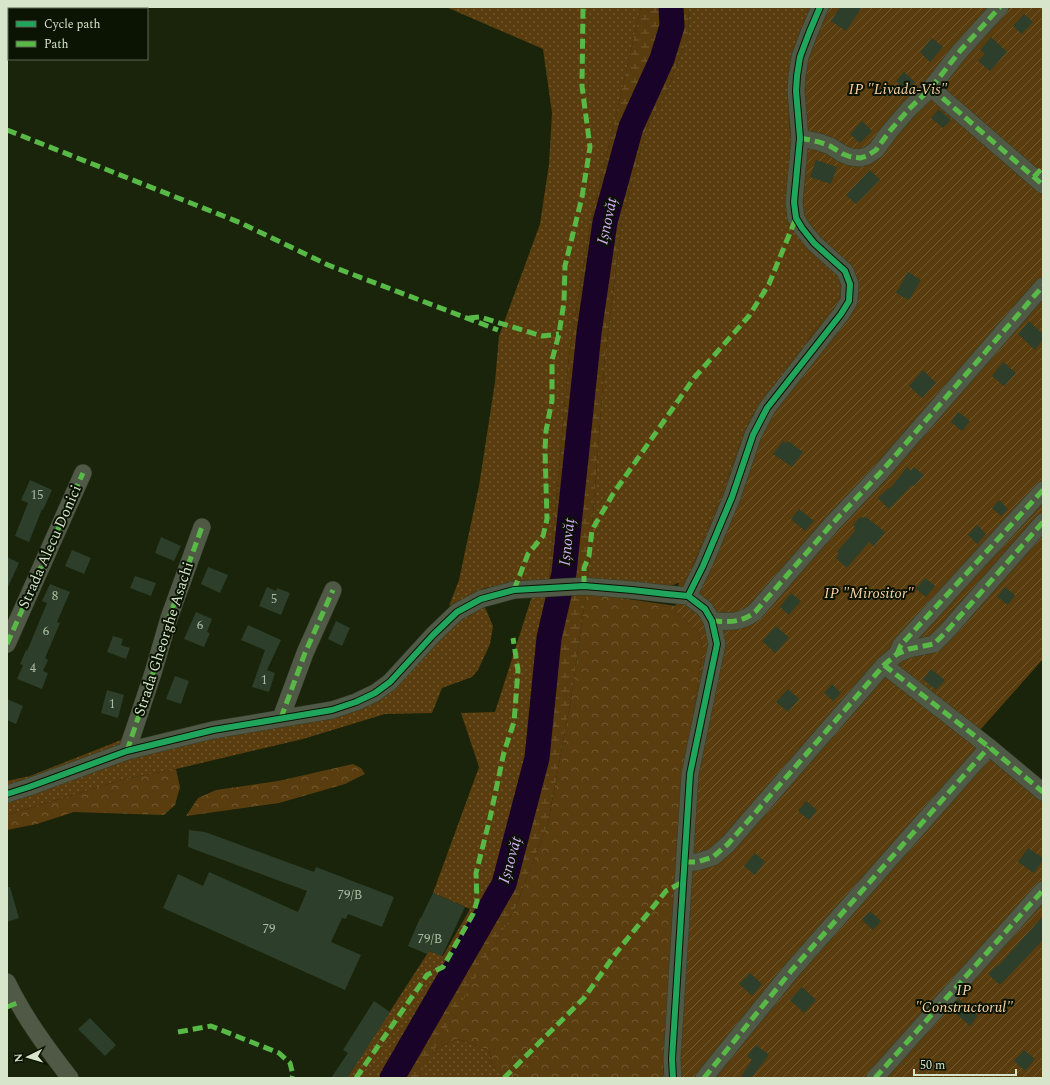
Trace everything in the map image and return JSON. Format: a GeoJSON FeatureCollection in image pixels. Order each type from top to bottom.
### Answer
{"type":"FeatureCollection","features":[{"type":"Feature","properties":{"kind":"street"},"geometry":{"type":"LineString","coordinates":[[688,596],[703,566],[732,497],[753,435],[767,408],[841,314],[848,301],[850,284],[845,271],[814,243],[802,228],[796,218],[794,202],[800,138],[796,90],[797,76],[800,57],[820,7]]}},
{"type":"Feature","properties":{"kind":"street"},"geometry":{"type":"LineString","coordinates":[[800,138],[830,146],[851,157],[860,158],[867,156],[876,150],[908,109],[931,88],[960,51],[1000,7]]}},
{"type":"Feature","properties":{"kind":"street"},"geometry":{"type":"LineString","coordinates":[[931,88],[1040,177]]}},
{"type":"Feature","properties":{"kind":"street"},"geometry":{"type":"LineString","coordinates":[[712,621],[726,622],[740,620],[749,617],[755,612],[831,525],[881,472],[1043,286]]}},
{"type":"Feature","properties":{"kind":"street","name":"Strada Alecu Donici"},"geometry":{"type":"LineString","coordinates":[[7,644],[83,473]]}},
{"type":"Feature","properties":{"kind":"street"},"geometry":{"type":"LineString","coordinates":[[897,654],[901,645],[1043,490]]}},
{"type":"Feature","properties":{"kind":"street"},"geometry":{"type":"LineString","coordinates":[[685,862],[697,862],[713,857],[728,844],[884,665],[897,654],[909,649],[934,644],[1043,522]]}},
{"type":"Feature","properties":{"kind":"street","name":"Strada Gheorghe Asachi"},"geometry":{"type":"LineString","coordinates":[[127,751],[153,673],[178,589],[202,527]]}},
{"type":"Feature","properties":{"kind":"street"},"geometry":{"type":"LineString","coordinates":[[7,794],[127,751],[213,730],[332,710],[356,702],[375,693],[390,682],[433,635],[457,612],[481,599],[514,590],[584,586],[688,596],[705,609],[712,621],[717,644],[690,774],[672,1059],[674,1078]]}},
{"type":"Feature","properties":{"kind":"street"},"geometry":{"type":"LineString","coordinates":[[282,718],[305,654],[333,590]]}},
{"type":"Feature","properties":{"kind":"street"},"geometry":{"type":"LineString","coordinates":[[884,665],[989,747],[1043,792]]}},
{"type":"Feature","properties":{"kind":"street"},"geometry":{"type":"LineString","coordinates":[[704,1078],[792,970],[989,747]]}},
{"type":"Feature","properties":{"kind":"street"},"geometry":{"type":"LineString","coordinates":[[875,1078],[1043,890]]}},
{"type":"Feature","properties":{"kind":"street"},"geometry":{"type":"LineString","coordinates":[[7,982],[12,1005],[70,1078]]}},
{"type":"Feature","properties":{"kind":"green space"},"geometry":{"type":"Polygon","coordinates":[[[446,7],[641,7],[590,227],[569,355],[549,581],[511,583],[485,588],[449,606],[459,580],[479,486],[495,382],[499,336],[540,224],[549,164],[552,113],[543,49],[446,7]]]}},
{"type":"Feature","properties":{"kind":"green space"},"geometry":{"type":"Polygon","coordinates":[[[641,7],[689,7],[688,36],[667,91],[646,129],[622,221],[605,357],[588,580],[549,581],[569,355],[590,227],[641,7]]]}},
{"type":"Feature","properties":{"kind":"green space"},"geometry":{"type":"Polygon","coordinates":[[[689,7],[812,7],[788,78],[790,224],[839,278],[843,292],[750,419],[689,576],[674,585],[667,586],[650,586],[616,580],[588,580],[605,357],[622,221],[646,129],[667,91],[688,36],[689,7]]]}},
{"type":"Feature","properties":{"kind":"green space","name":"IP \"Mirositor\""},"geometry":{"type":"Polygon","coordinates":[[[812,7],[1043,7],[1043,659],[980,730],[1043,787],[1043,1078],[663,1078],[681,792],[703,650],[699,632],[675,611],[679,581],[689,576],[750,419],[843,292],[839,278],[790,224],[784,197],[790,137],[788,78],[801,34],[812,7]]]}},
{"type":"Feature","properties":{"kind":"green space"},"geometry":{"type":"Polygon","coordinates":[[[548,592],[540,642],[530,760],[497,880],[379,1078],[347,1078],[429,951],[443,956],[470,909],[433,893],[479,767],[461,713],[495,712],[533,593],[548,592]]]}},
{"type":"Feature","properties":{"kind":"green space"},"geometry":{"type":"Polygon","coordinates":[[[548,592],[586,593],[571,699],[548,823],[514,911],[418,1078],[379,1078],[497,880],[530,760],[540,642],[548,592]]]}},
{"type":"Feature","properties":{"kind":"green space"},"geometry":{"type":"Polygon","coordinates":[[[586,593],[676,606],[675,611],[699,632],[703,650],[681,792],[663,1078],[504,1078],[492,1065],[489,1050],[458,1039],[434,1049],[514,911],[548,823],[571,699],[586,593]]]}},
{"type":"Feature","properties":{"kind":"green space"},"geometry":{"type":"Polygon","coordinates":[[[484,605],[493,626],[490,644],[478,670],[472,677],[442,688],[432,713],[385,714],[303,739],[176,769],[125,779],[7,815],[7,800],[165,747],[377,700],[397,687],[426,652],[463,616],[484,605]]]}},
{"type":"Feature","properties":{"kind":"green space"},"geometry":{"type":"Polygon","coordinates":[[[127,724],[130,729],[119,747],[7,788],[7,781],[30,776],[121,740],[127,724]]]}},
{"type":"Feature","properties":{"kind":"green space"},"geometry":{"type":"Polygon","coordinates":[[[353,764],[361,768],[365,774],[345,784],[279,803],[186,816],[198,798],[216,790],[278,781],[353,764]]]}},
{"type":"Feature","properties":{"kind":"green space"},"geometry":{"type":"Polygon","coordinates":[[[176,769],[180,787],[175,805],[164,815],[74,812],[37,824],[7,830],[7,815],[125,779],[176,769]]]}},
{"type":"Feature","properties":{"kind":"green space"},"geometry":{"type":"Polygon","coordinates":[[[458,1039],[489,1050],[492,1065],[504,1078],[418,1078],[434,1049],[458,1039]]]}},
{"type":"Feature","properties":{"kind":"building"},"geometry":{"type":"Polygon","coordinates":[[[840,7],[862,7],[846,31],[831,21],[840,7]]]}},
{"type":"Feature","properties":{"kind":"building"},"geometry":{"type":"Polygon","coordinates":[[[1024,14],[1033,22],[1022,34],[1013,26],[1024,14]]]}},
{"type":"Feature","properties":{"kind":"building"},"geometry":{"type":"Polygon","coordinates":[[[991,37],[1007,52],[990,71],[978,61],[985,54],[980,50],[991,37]]]}},
{"type":"Feature","properties":{"kind":"building"},"geometry":{"type":"Polygon","coordinates":[[[932,38],[943,47],[930,62],[920,52],[932,38]]]}},
{"type":"Feature","properties":{"kind":"building"},"geometry":{"type":"Polygon","coordinates":[[[904,72],[915,82],[907,91],[896,81],[904,72]]]}},
{"type":"Feature","properties":{"kind":"building"},"geometry":{"type":"Polygon","coordinates":[[[939,109],[951,120],[943,128],[931,118],[939,109]]]}},
{"type":"Feature","properties":{"kind":"building"},"geometry":{"type":"Polygon","coordinates":[[[862,121],[872,131],[860,143],[850,134],[862,121]]]}},
{"type":"Feature","properties":{"kind":"building"},"geometry":{"type":"Polygon","coordinates":[[[816,160],[837,167],[831,184],[810,177],[816,160]]]}},
{"type":"Feature","properties":{"kind":"building"},"geometry":{"type":"Polygon","coordinates":[[[870,170],[880,180],[856,204],[846,195],[870,170]]]}},
{"type":"Feature","properties":{"kind":"building"},"geometry":{"type":"Polygon","coordinates":[[[908,272],[921,280],[909,300],[896,293],[908,272]]]}},
{"type":"Feature","properties":{"kind":"building"},"geometry":{"type":"Polygon","coordinates":[[[1029,321],[1043,334],[1043,340],[1035,350],[1018,334],[1029,321]]]}},
{"type":"Feature","properties":{"kind":"building"},"geometry":{"type":"Polygon","coordinates":[[[1003,362],[1016,373],[1004,386],[992,376],[1003,362]]]}},
{"type":"Feature","properties":{"kind":"building"},"geometry":{"type":"Polygon","coordinates":[[[923,370],[936,383],[922,398],[909,386],[923,370]]]}},
{"type":"Feature","properties":{"kind":"building"},"geometry":{"type":"Polygon","coordinates":[[[958,412],[970,421],[962,431],[951,422],[958,412]]]}},
{"type":"Feature","properties":{"kind":"building"},"geometry":{"type":"Polygon","coordinates":[[[783,441],[786,443],[788,441],[803,452],[792,467],[773,454],[783,441]]]}},
{"type":"Feature","properties":{"kind":"building"},"geometry":{"type":"Polygon","coordinates":[[[907,467],[911,471],[914,467],[924,475],[889,509],[878,498],[888,488],[890,489],[907,467]]]}},
{"type":"Feature","properties":{"kind":"building"},"geometry":{"type":"Polygon","coordinates":[[[30,480],[52,490],[43,510],[42,509],[29,542],[15,536],[28,503],[21,500],[30,480]]]}},
{"type":"Feature","properties":{"kind":"building"},"geometry":{"type":"Polygon","coordinates":[[[999,500],[1008,509],[1001,516],[992,508],[999,500]]]}},
{"type":"Feature","properties":{"kind":"building"},"geometry":{"type":"Polygon","coordinates":[[[799,509],[814,521],[805,531],[791,519],[799,509]]]}},
{"type":"Feature","properties":{"kind":"building"},"geometry":{"type":"Polygon","coordinates":[[[866,517],[885,532],[874,546],[869,542],[847,568],[836,558],[839,554],[837,552],[855,531],[854,524],[859,518],[866,517]]]}},
{"type":"Feature","properties":{"kind":"building"},"geometry":{"type":"Polygon","coordinates":[[[977,525],[986,534],[977,544],[968,535],[977,525]]]}},
{"type":"Feature","properties":{"kind":"building"},"geometry":{"type":"Polygon","coordinates":[[[161,537],[181,546],[174,561],[155,553],[161,537]]]}},
{"type":"Feature","properties":{"kind":"building"},"geometry":{"type":"Polygon","coordinates":[[[72,550],[91,558],[84,574],[65,566],[72,550]]]}},
{"type":"Feature","properties":{"kind":"building"},"geometry":{"type":"Polygon","coordinates":[[[7,557],[19,563],[7,589],[7,557]]]}},
{"type":"Feature","properties":{"kind":"building"},"geometry":{"type":"Polygon","coordinates":[[[208,567],[228,575],[220,593],[201,584],[208,567]]]}},
{"type":"Feature","properties":{"kind":"building"},"geometry":{"type":"Polygon","coordinates":[[[135,576],[156,583],[151,596],[130,588],[135,576]]]}},
{"type":"Feature","properties":{"kind":"building"},"geometry":{"type":"Polygon","coordinates":[[[925,578],[935,586],[926,597],[916,589],[925,578]]]}},
{"type":"Feature","properties":{"kind":"building"},"geometry":{"type":"Polygon","coordinates":[[[50,584],[70,592],[57,622],[60,623],[45,658],[48,660],[43,671],[48,673],[42,689],[17,679],[23,665],[20,664],[47,603],[42,601],[50,584]]]}},
{"type":"Feature","properties":{"kind":"building"},"geometry":{"type":"Polygon","coordinates":[[[267,587],[276,591],[277,588],[290,593],[281,615],[259,606],[267,587]]]}},
{"type":"Feature","properties":{"kind":"building"},"geometry":{"type":"Polygon","coordinates":[[[1005,587],[1015,595],[1008,605],[997,597],[1005,587]]]}},
{"type":"Feature","properties":{"kind":"building"},"geometry":{"type":"Polygon","coordinates":[[[791,593],[801,601],[789,615],[780,607],[791,593]]]}},
{"type":"Feature","properties":{"kind":"building"},"geometry":{"type":"Polygon","coordinates":[[[196,612],[212,619],[207,632],[210,633],[204,647],[184,639],[196,612]]]}},
{"type":"Feature","properties":{"kind":"building"},"geometry":{"type":"Polygon","coordinates":[[[336,621],[350,628],[342,646],[328,639],[336,621]]]}},
{"type":"Feature","properties":{"kind":"building"},"geometry":{"type":"Polygon","coordinates":[[[248,625],[281,640],[267,670],[275,673],[269,692],[252,687],[265,650],[241,640],[248,625]]]}},
{"type":"Feature","properties":{"kind":"building"},"geometry":{"type":"Polygon","coordinates":[[[776,626],[789,638],[775,653],[762,641],[776,626]]]}},
{"type":"Feature","properties":{"kind":"building"},"geometry":{"type":"Polygon","coordinates":[[[113,636],[123,639],[121,645],[130,648],[126,659],[107,652],[113,636]]]}},
{"type":"Feature","properties":{"kind":"building"},"geometry":{"type":"Polygon","coordinates":[[[931,669],[945,680],[936,690],[923,679],[931,669]]]}},
{"type":"Feature","properties":{"kind":"building"},"geometry":{"type":"Polygon","coordinates":[[[175,676],[189,681],[181,704],[166,699],[175,676]]]}},
{"type":"Feature","properties":{"kind":"building"},"geometry":{"type":"Polygon","coordinates":[[[832,684],[841,693],[833,701],[824,693],[832,684]]]}},
{"type":"Feature","properties":{"kind":"building"},"geometry":{"type":"Polygon","coordinates":[[[788,689],[799,699],[788,712],[776,702],[788,689]]]}},
{"type":"Feature","properties":{"kind":"building"},"geometry":{"type":"Polygon","coordinates":[[[107,690],[124,695],[118,718],[101,713],[107,690]]]}},
{"type":"Feature","properties":{"kind":"building"},"geometry":{"type":"Polygon","coordinates":[[[7,699],[23,706],[16,724],[7,720],[7,699]]]}},
{"type":"Feature","properties":{"kind":"building"},"geometry":{"type":"Polygon","coordinates":[[[806,801],[817,810],[809,820],[798,811],[806,801]]]}},
{"type":"Feature","properties":{"kind":"building"},"geometry":{"type":"Polygon","coordinates":[[[189,830],[205,832],[314,872],[316,867],[394,897],[382,927],[348,914],[346,919],[342,918],[331,942],[361,955],[345,990],[163,908],[178,874],[203,886],[209,872],[298,912],[307,891],[188,847],[189,830]]]}},
{"type":"Feature","properties":{"kind":"building"},"geometry":{"type":"Polygon","coordinates":[[[1028,848],[1043,858],[1034,873],[1018,862],[1028,848]]]}},
{"type":"Feature","properties":{"kind":"building"},"geometry":{"type":"Polygon","coordinates":[[[755,853],[765,862],[755,875],[744,866],[755,853]]]}},
{"type":"Feature","properties":{"kind":"building"},"geometry":{"type":"Polygon","coordinates":[[[7,887],[10,887],[19,918],[7,922],[7,887]]]}},
{"type":"Feature","properties":{"kind":"building"},"geometry":{"type":"Polygon","coordinates":[[[433,893],[465,907],[442,956],[429,951],[427,954],[408,946],[433,893]]]}},
{"type":"Feature","properties":{"kind":"building"},"geometry":{"type":"Polygon","coordinates":[[[870,911],[881,921],[873,930],[862,920],[870,911]]]}},
{"type":"Feature","properties":{"kind":"building"},"geometry":{"type":"Polygon","coordinates":[[[1043,916],[1043,940],[1000,985],[988,974],[997,965],[998,966],[1043,916]]]}},
{"type":"Feature","properties":{"kind":"building"},"geometry":{"type":"Polygon","coordinates":[[[750,973],[762,984],[752,996],[739,984],[750,973]]]}},
{"type":"Feature","properties":{"kind":"building"},"geometry":{"type":"Polygon","coordinates":[[[802,987],[816,1000],[804,1013],[790,1000],[802,987]]]}},
{"type":"Feature","properties":{"kind":"building"},"geometry":{"type":"Polygon","coordinates":[[[959,999],[978,1016],[970,1026],[952,1010],[954,1008],[952,1007],[959,999]]]}},
{"type":"Feature","properties":{"kind":"building"},"geometry":{"type":"Polygon","coordinates":[[[374,1001],[390,1012],[347,1078],[331,1078],[348,1053],[343,1050],[374,1001]]]}},
{"type":"Feature","properties":{"kind":"building"},"geometry":{"type":"Polygon","coordinates":[[[90,1018],[116,1045],[105,1056],[78,1029],[90,1018]]]}},
{"type":"Feature","properties":{"kind":"building"},"geometry":{"type":"Polygon","coordinates":[[[756,1045],[769,1055],[751,1078],[740,1078],[752,1060],[747,1056],[756,1045]]]}},
{"type":"Feature","properties":{"kind":"building"},"geometry":{"type":"Polygon","coordinates":[[[1024,1050],[1035,1059],[1025,1071],[1014,1061],[1024,1050]]]}},
{"type":"Feature","properties":{"kind":"waterway","name":"Ișnovăț"},"geometry":{"type":"LineString","coordinates":[[392,1078],[504,884],[537,758],[549,638],[564,573],[589,333],[605,222],[631,127],[662,59],[672,26],[671,7]]}},
{"type":"Feature","properties":{"kind":"marked path"},"geometry":{"type":"LineString","coordinates":[[514,590],[528,554],[543,536],[547,519],[545,450],[546,431],[552,400],[552,360],[559,334],[564,302],[565,266],[582,197],[590,147],[582,86],[583,7]]}},
{"type":"Feature","properties":{"kind":"marked path"},"geometry":{"type":"LineString","coordinates":[[800,138],[830,146],[851,157],[860,158],[867,156],[876,150],[889,132],[909,109],[931,88],[960,51],[1000,7]]}},
{"type":"Feature","properties":{"kind":"marked path"},"geometry":{"type":"LineString","coordinates":[[931,88],[1043,185]]}},
{"type":"Feature","properties":{"kind":"marked path"},"geometry":{"type":"LineString","coordinates":[[7,130],[241,223],[328,265],[498,330]]}},
{"type":"Feature","properties":{"kind":"marked path"},"geometry":{"type":"LineString","coordinates":[[1034,177],[1043,167]]}},
{"type":"Feature","properties":{"kind":"marked path"},"geometry":{"type":"LineString","coordinates":[[584,586],[584,568],[589,556],[592,530],[613,494],[694,378],[749,316],[769,284],[796,218]]}},
{"type":"Feature","properties":{"kind":"marked path"},"geometry":{"type":"LineString","coordinates":[[712,621],[740,620],[755,612],[831,525],[881,472],[1043,286]]}},
{"type":"Feature","properties":{"kind":"marked path"},"geometry":{"type":"LineString","coordinates":[[469,318],[480,317],[542,336],[559,334]]}},
{"type":"Feature","properties":{"kind":"marked path"},"geometry":{"type":"LineString","coordinates":[[7,644],[83,473]]}},
{"type":"Feature","properties":{"kind":"marked path"},"geometry":{"type":"LineString","coordinates":[[897,654],[901,645],[1043,490]]}},
{"type":"Feature","properties":{"kind":"marked path"},"geometry":{"type":"LineString","coordinates":[[685,862],[697,862],[713,857],[728,844],[884,665],[897,654],[909,649],[934,644],[1043,522]]}},
{"type":"Feature","properties":{"kind":"marked path"},"geometry":{"type":"LineString","coordinates":[[127,751],[153,673],[169,618],[202,527]]}},
{"type":"Feature","properties":{"kind":"marked path"},"geometry":{"type":"LineString","coordinates":[[281,718],[305,653],[333,590]]}},
{"type":"Feature","properties":{"kind":"marked path"},"geometry":{"type":"LineString","coordinates":[[356,1078],[427,975],[443,967],[473,914],[477,901],[476,873],[490,818],[504,752],[514,722],[518,670],[513,638]]}},
{"type":"Feature","properties":{"kind":"marked path"},"geometry":{"type":"LineString","coordinates":[[884,665],[989,747],[1043,792]]}},
{"type":"Feature","properties":{"kind":"marked path"},"geometry":{"type":"LineString","coordinates":[[704,1078],[792,970],[989,747]]}},
{"type":"Feature","properties":{"kind":"marked path"},"geometry":{"type":"LineString","coordinates":[[504,1078],[584,998],[616,953],[666,891],[683,882]]}},
{"type":"Feature","properties":{"kind":"marked path"},"geometry":{"type":"LineString","coordinates":[[875,1078],[1043,890]]}},
{"type":"Feature","properties":{"kind":"marked path"},"geometry":{"type":"LineString","coordinates":[[7,1007],[17,1003]]}},
{"type":"Feature","properties":{"kind":"marked path"},"geometry":{"type":"LineString","coordinates":[[178,1032],[211,1026],[279,1053],[290,1063],[293,1075],[292,1078]]}},
{"type":"Feature","properties":{"kind":"cycle path"},"geometry":{"type":"LineString","coordinates":[[688,596],[703,566],[732,497],[753,435],[767,408],[841,314],[849,301],[850,284],[845,271],[814,243],[802,228],[796,218],[794,202],[800,138],[796,91],[797,76],[800,57],[820,7]]}},
{"type":"Feature","properties":{"kind":"cycle path"},"geometry":{"type":"LineString","coordinates":[[7,794],[127,751],[213,730],[332,710],[356,702],[375,693],[390,682],[433,635],[457,612],[481,599],[514,590],[584,586],[688,596],[705,609],[712,621],[717,644],[690,774],[672,1059],[673,1078]]}},
{"type":"Feature","properties":{"kind":"park label","name":"IP \"Livada-Vis\""},"geometry":{"type":"Point","coordinates":[898,89]}},
{"type":"Feature","properties":{"kind":"park label","name":"IP \"Constructorul\""},"geometry":{"type":"Point","coordinates":[964,998]}}]}
